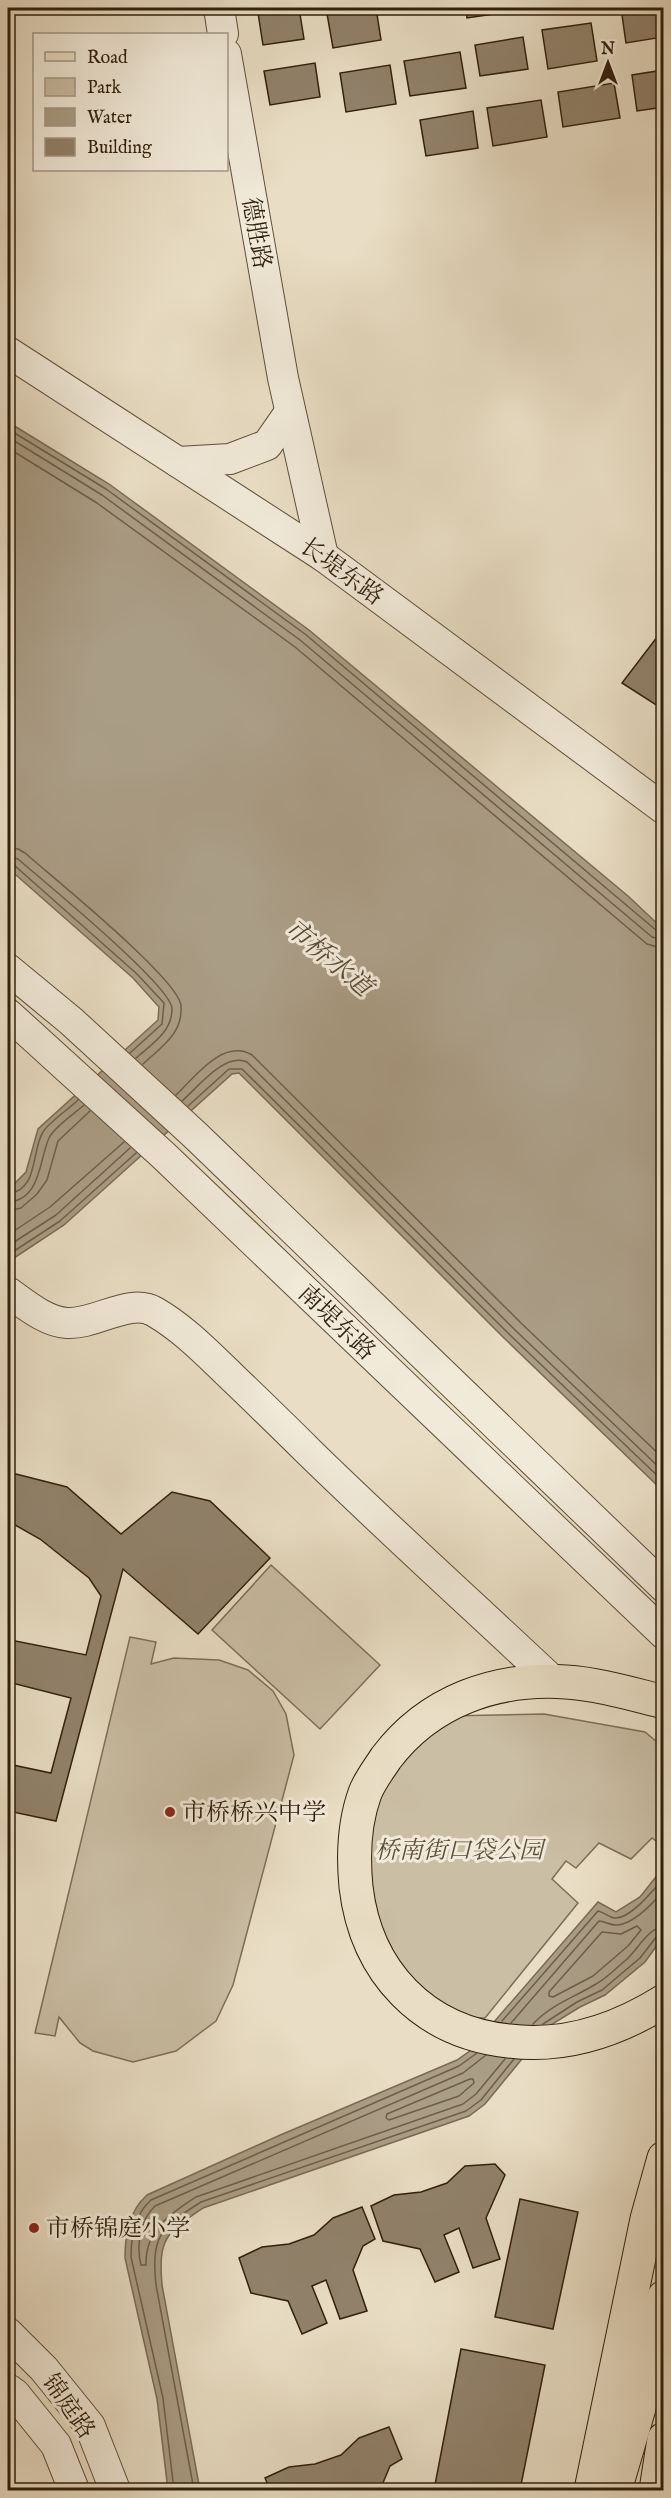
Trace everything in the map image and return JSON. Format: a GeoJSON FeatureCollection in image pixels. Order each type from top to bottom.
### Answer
{"type":"FeatureCollection","features":[{"type":"Feature","properties":{"kind":"main road"},"geometry":{"type":"LineString","coordinates":[[663,1702],[616,1690],[554,1682],[499,1686],[473,1693],[450,1703],[418,1723],[397,1744],[376,1772],[365,1793],[355,1837],[354,1865],[362,1919],[368,1940],[386,1972],[409,1998],[453,2027],[491,2039],[544,2044],[604,2031],[663,2001]]}},
{"type":"Feature","properties":{"kind":"main road"},"geometry":{"type":"LineString","coordinates":[[591,2490],[647,2219],[663,2158]]}},
{"type":"Feature","properties":{"kind":"main road"},"geometry":{"type":"LineString","coordinates":[[615,2490],[639,2408],[663,2297]]}},
{"type":"Feature","properties":{"kind":"main road"},"geometry":{"type":"LineString","coordinates":[[656,2490],[663,2439]]}},
{"type":"Feature","properties":{"kind":"street"},"geometry":{"type":"LineString","coordinates":[[219,8],[223,33]]}},
{"type":"Feature","properties":{"kind":"street","name":"德胜路"},"geometry":{"type":"LineString","coordinates":[[228,65],[290,412],[323,556]]}},
{"type":"Feature","properties":{"kind":"street","name":"长堤东路"},"geometry":{"type":"LineString","coordinates":[[8,352],[323,556],[663,809]]}},
{"type":"Feature","properties":{"kind":"street"},"geometry":{"type":"LineString","coordinates":[[178,462],[230,459],[267,444],[290,412]]}},
{"type":"Feature","properties":{"kind":"street","name":"南堤东路"},"geometry":{"type":"LineString","coordinates":[[8,969],[71,1021],[195,1135],[663,1587]]}},
{"type":"Feature","properties":{"kind":"street","name":"南堤东路"},"geometry":{"type":"LineString","coordinates":[[8,1014],[163,1155],[663,1634]]}},
{"type":"Feature","properties":{"kind":"street"},"geometry":{"type":"LineString","coordinates":[[8,1292],[29,1307],[64,1323],[82,1324],[120,1311],[140,1308],[152,1310],[174,1325],[199,1345],[554,1682]]}},
{"type":"Feature","properties":{"kind":"street","name":"锦庭路"},"geometry":{"type":"LineString","coordinates":[[8,2333],[44,2369],[90,2426],[115,2490]]}},
{"type":"Feature","properties":{"kind":"street","name":"锦庭路"},"geometry":{"type":"LineString","coordinates":[[8,2389],[15,2394],[56,2445],[74,2490]]}},
{"type":"Feature","properties":{"kind":"green space"},"geometry":{"type":"Polygon","coordinates":[[[271,1565],[380,1665],[320,1729],[212,1630],[271,1565]]]}},
{"type":"Feature","properties":{"kind":"green space"},"geometry":{"type":"Polygon","coordinates":[[[130,1637],[156,1642],[151,1664],[174,1658],[219,1660],[248,1670],[273,1691],[286,1714],[294,1755],[233,1985],[216,2021],[176,2051],[133,2062],[93,2051],[80,2043],[59,2017],[55,2036],[35,2033],[130,1637]]]}},
{"type":"Feature","properties":{"kind":"green space","name":"桥南街口袋公园"},"geometry":{"type":"Polygon","coordinates":[[[544,1714],[645,1732],[663,1747],[663,1846],[652,1838],[631,1859],[599,1843],[576,1868],[566,1861],[552,1879],[578,1903],[485,2018],[469,2018],[425,2003],[384,1953],[362,1828],[384,1778],[446,1716],[544,1714]]]}},
{"type":"Feature","properties":{"kind":"water","name":"市桥水道"},"geometry":{"type":"Polygon","coordinates":[[[8,422],[109,484],[309,630],[628,896],[663,929],[663,1491],[505,1339],[239,1073],[232,1074],[64,1225],[8,1262],[8,1190],[26,1172],[38,1129],[158,1020],[159,1007],[133,978],[8,868],[8,422]]]}},
{"type":"Feature","properties":{"kind":"water"},"geometry":{"type":"Polygon","coordinates":[[[663,1868],[663,1937],[645,1962],[605,1995],[549,2026],[485,2104],[469,2116],[203,2208],[180,2224],[167,2238],[163,2247],[162,2285],[200,2490],[168,2490],[157,2399],[125,2258],[129,2224],[141,2201],[147,2195],[278,2136],[457,2060],[474,2048],[598,1902],[616,1912],[640,1897],[663,1868]]]}},
{"type":"Feature","properties":{"kind":"building"},"geometry":{"type":"Polygon","coordinates":[[[299,8],[304,39],[263,45],[258,13],[299,8]]]}},
{"type":"Feature","properties":{"kind":"building"},"geometry":{"type":"Polygon","coordinates":[[[326,8],[376,8],[381,40],[333,48],[326,8]]]}},
{"type":"Feature","properties":{"kind":"building"},"geometry":{"type":"Polygon","coordinates":[[[466,8],[514,8],[515,11],[467,18],[466,8]]]}},
{"type":"Feature","properties":{"kind":"building"},"geometry":{"type":"Polygon","coordinates":[[[621,8],[659,8],[663,37],[626,43],[621,8]]]}},
{"type":"Feature","properties":{"kind":"building"},"geometry":{"type":"Polygon","coordinates":[[[591,23],[597,61],[548,69],[542,30],[591,23]]]}},
{"type":"Feature","properties":{"kind":"building"},"geometry":{"type":"Polygon","coordinates":[[[523,37],[528,69],[480,76],[475,45],[523,37]]]}},
{"type":"Feature","properties":{"kind":"building"},"geometry":{"type":"Polygon","coordinates":[[[460,52],[466,88],[410,96],[404,61],[460,52]]]}},
{"type":"Feature","properties":{"kind":"building"},"geometry":{"type":"Polygon","coordinates":[[[315,63],[320,97],[270,105],[264,71],[315,63]]]}},
{"type":"Feature","properties":{"kind":"building"},"geometry":{"type":"Polygon","coordinates":[[[390,65],[396,104],[346,112],[340,73],[390,65]]]}},
{"type":"Feature","properties":{"kind":"building"},"geometry":{"type":"Polygon","coordinates":[[[664,70],[664,107],[637,111],[632,75],[664,70]]]}},
{"type":"Feature","properties":{"kind":"building"},"geometry":{"type":"Polygon","coordinates":[[[614,83],[620,118],[563,127],[558,92],[614,83]]]}},
{"type":"Feature","properties":{"kind":"building"},"geometry":{"type":"Polygon","coordinates":[[[541,100],[547,137],[493,146],[487,108],[541,100]]]}},
{"type":"Feature","properties":{"kind":"building"},"geometry":{"type":"Polygon","coordinates":[[[473,111],[478,148],[426,156],[420,120],[473,111]]]}},
{"type":"Feature","properties":{"kind":"building"},"geometry":{"type":"Polygon","coordinates":[[[664,628],[664,710],[622,683],[664,628]]]}},
{"type":"Feature","properties":{"kind":"building"},"geometry":{"type":"Polygon","coordinates":[[[8,1472],[67,1487],[121,1534],[172,1492],[210,1501],[270,1558],[198,1634],[123,1569],[56,1821],[8,1811],[8,1764],[51,1773],[71,1698],[8,1682],[8,1621],[14,1623],[10,1640],[86,1655],[101,1596],[89,1578],[40,1539],[8,1521],[8,1472]]]}},
{"type":"Feature","properties":{"kind":"building"},"geometry":{"type":"Polygon","coordinates":[[[495,2164],[505,2175],[486,2218],[500,2259],[473,2268],[459,2228],[444,2235],[459,2272],[435,2282],[420,2249],[383,2241],[371,2206],[394,2195],[421,2192],[447,2183],[465,2166],[495,2164]]]}},
{"type":"Feature","properties":{"kind":"building"},"geometry":{"type":"Polygon","coordinates":[[[520,2199],[578,2212],[553,2329],[495,2317],[520,2199]]]}},
{"type":"Feature","properties":{"kind":"building"},"geometry":{"type":"Polygon","coordinates":[[[362,2207],[375,2239],[363,2246],[353,2270],[367,2311],[340,2319],[326,2280],[312,2286],[327,2323],[302,2334],[288,2301],[251,2293],[239,2258],[262,2247],[289,2244],[314,2235],[333,2218],[362,2207]]]}},
{"type":"Feature","properties":{"kind":"building"},"geometry":{"type":"Polygon","coordinates":[[[461,2349],[545,2365],[520,2490],[434,2490],[461,2349]]]}},
{"type":"Feature","properties":{"kind":"building"},"geometry":{"type":"Polygon","coordinates":[[[389,2427],[402,2459],[390,2466],[380,2490],[270,2490],[265,2478],[289,2467],[315,2464],[341,2455],[359,2438],[389,2427]]]}},
{"type":"Feature","properties":{"kind":"place","name":"市桥桥兴中学"},"geometry":{"type":"Point","coordinates":[170,1812]}},
{"type":"Feature","properties":{"kind":"place","name":"市桥锦庭小学"},"geometry":{"type":"Point","coordinates":[34,2228]}}]}
